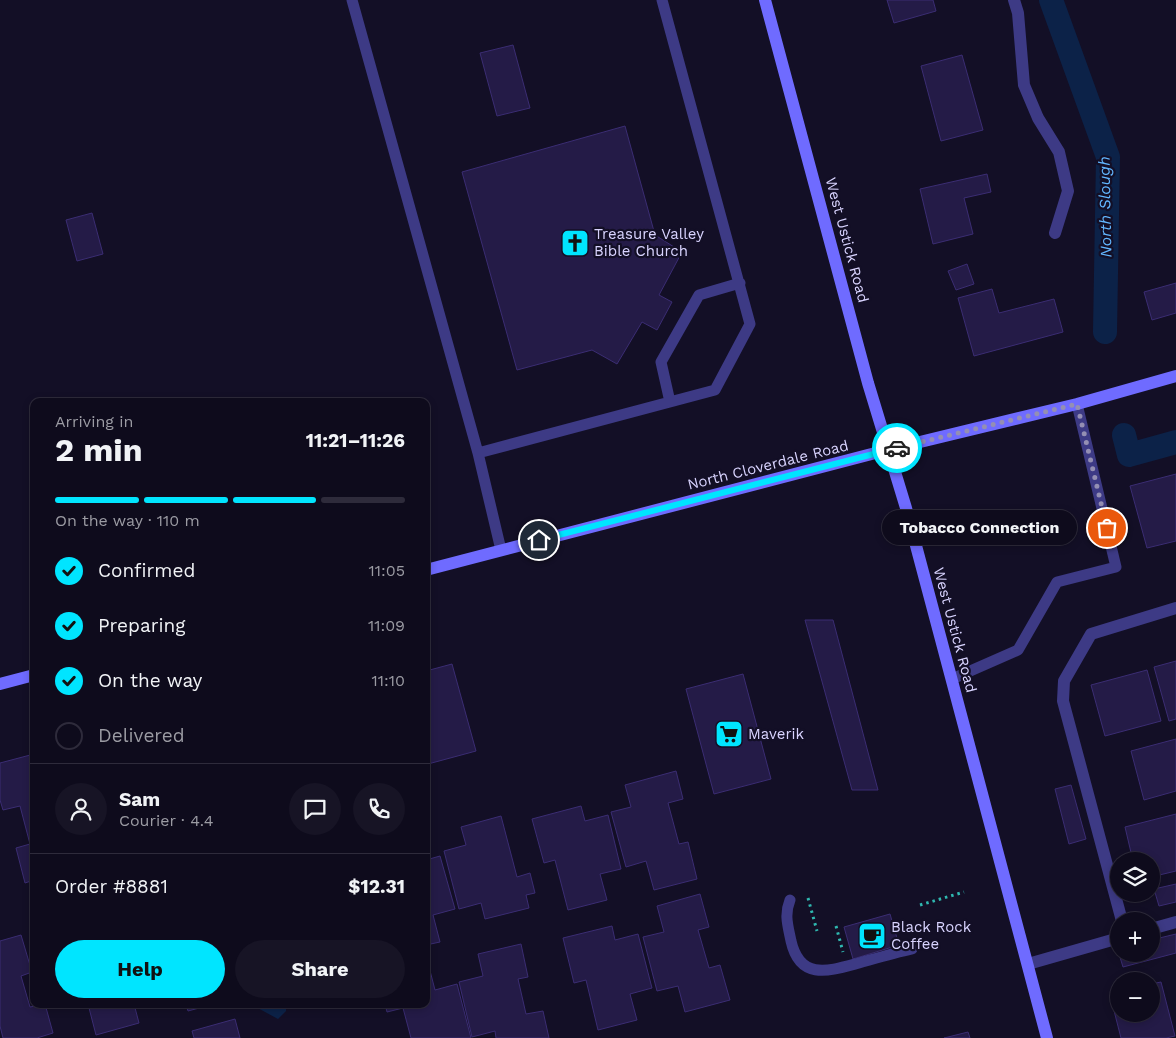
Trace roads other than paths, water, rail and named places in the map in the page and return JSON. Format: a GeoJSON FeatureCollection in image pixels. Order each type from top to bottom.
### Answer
{"type":"FeatureCollection","features":[{"type":"Feature","properties":{"kind":"main road","name":"West Ustick Road"},"geometry":{"type":"LineString","coordinates":[[765,0],[887,450],[906,508],[1048,1038]]}},
{"type":"Feature","properties":{"kind":"main road","name":"North Cloverdale Road"},"geometry":{"type":"LineString","coordinates":[[430,569],[887,450],[1077,404],[1176,376]]}},
{"type":"Feature","properties":{"kind":"main road"},"geometry":{"type":"LineString","coordinates":[[0,684],[30,676]]}},
{"type":"Feature","properties":{"kind":"street"},"geometry":{"type":"LineString","coordinates":[[1014,0],[1018,13],[1024,85],[1038,118],[1059,152],[1068,191],[1055,233]]}},
{"type":"Feature","properties":{"kind":"street"},"geometry":{"type":"LineString","coordinates":[[1120,912],[1064,700],[1064,681],[1091,634],[1176,608]]}},
{"type":"Feature","properties":{"kind":"street"},"geometry":{"type":"LineString","coordinates":[[1160,926],[1176,922]]}},
{"type":"Feature","properties":{"kind":"street"},"geometry":{"type":"LineString","coordinates":[[1028,964],[1110,941]]}},
{"type":"Feature","properties":{"kind":"lane"},"geometry":{"type":"LineString","coordinates":[[352,0],[478,453],[501,550]]}},
{"type":"Feature","properties":{"kind":"lane"},"geometry":{"type":"LineString","coordinates":[[478,453],[715,390],[750,324],[662,0]]}},
{"type":"Feature","properties":{"kind":"lane"},"geometry":{"type":"LineString","coordinates":[[670,402],[661,362],[700,294],[740,284]]}},
{"type":"Feature","properties":{"kind":"lane"},"geometry":{"type":"LineString","coordinates":[[952,679],[1018,650],[1057,582],[1116,567],[1077,404]]}},
{"type":"Feature","properties":{"kind":"lane"},"geometry":{"type":"LineString","coordinates":[[790,900],[785,913],[794,953],[799,961],[808,968],[829,971],[912,949]]}},
{"type":"Feature","properties":{"kind":"water"},"geometry":{"type":"Polygon","coordinates":[[[258,1008],[286,1008],[286,1011],[278,1019],[258,1008]]]}},
{"type":"Feature","properties":{"kind":"waterway","name":"North Slough"},"geometry":{"type":"LineString","coordinates":[[1051,0],[1108,157],[1105,332]]}},
{"type":"Feature","properties":{"kind":"waterway","name":"North Slough"},"geometry":{"type":"LineString","coordinates":[[1124,435],[1129,455],[1176,442]]}},
{"type":"Feature","properties":{"kind":"place","name":"Treasure Valley Bible Church"},"geometry":{"type":"Point","coordinates":[575,243]}},
{"type":"Feature","properties":{"kind":"place","name":"Tobacco Connection"},"geometry":{"type":"Point","coordinates":[1107,528]}},
{"type":"Feature","properties":{"kind":"place","name":"Maverik"},"geometry":{"type":"Point","coordinates":[729,734]}},
{"type":"Feature","properties":{"kind":"place","name":"Black Rock Coffee"},"geometry":{"type":"Point","coordinates":[872,936]}}]}
